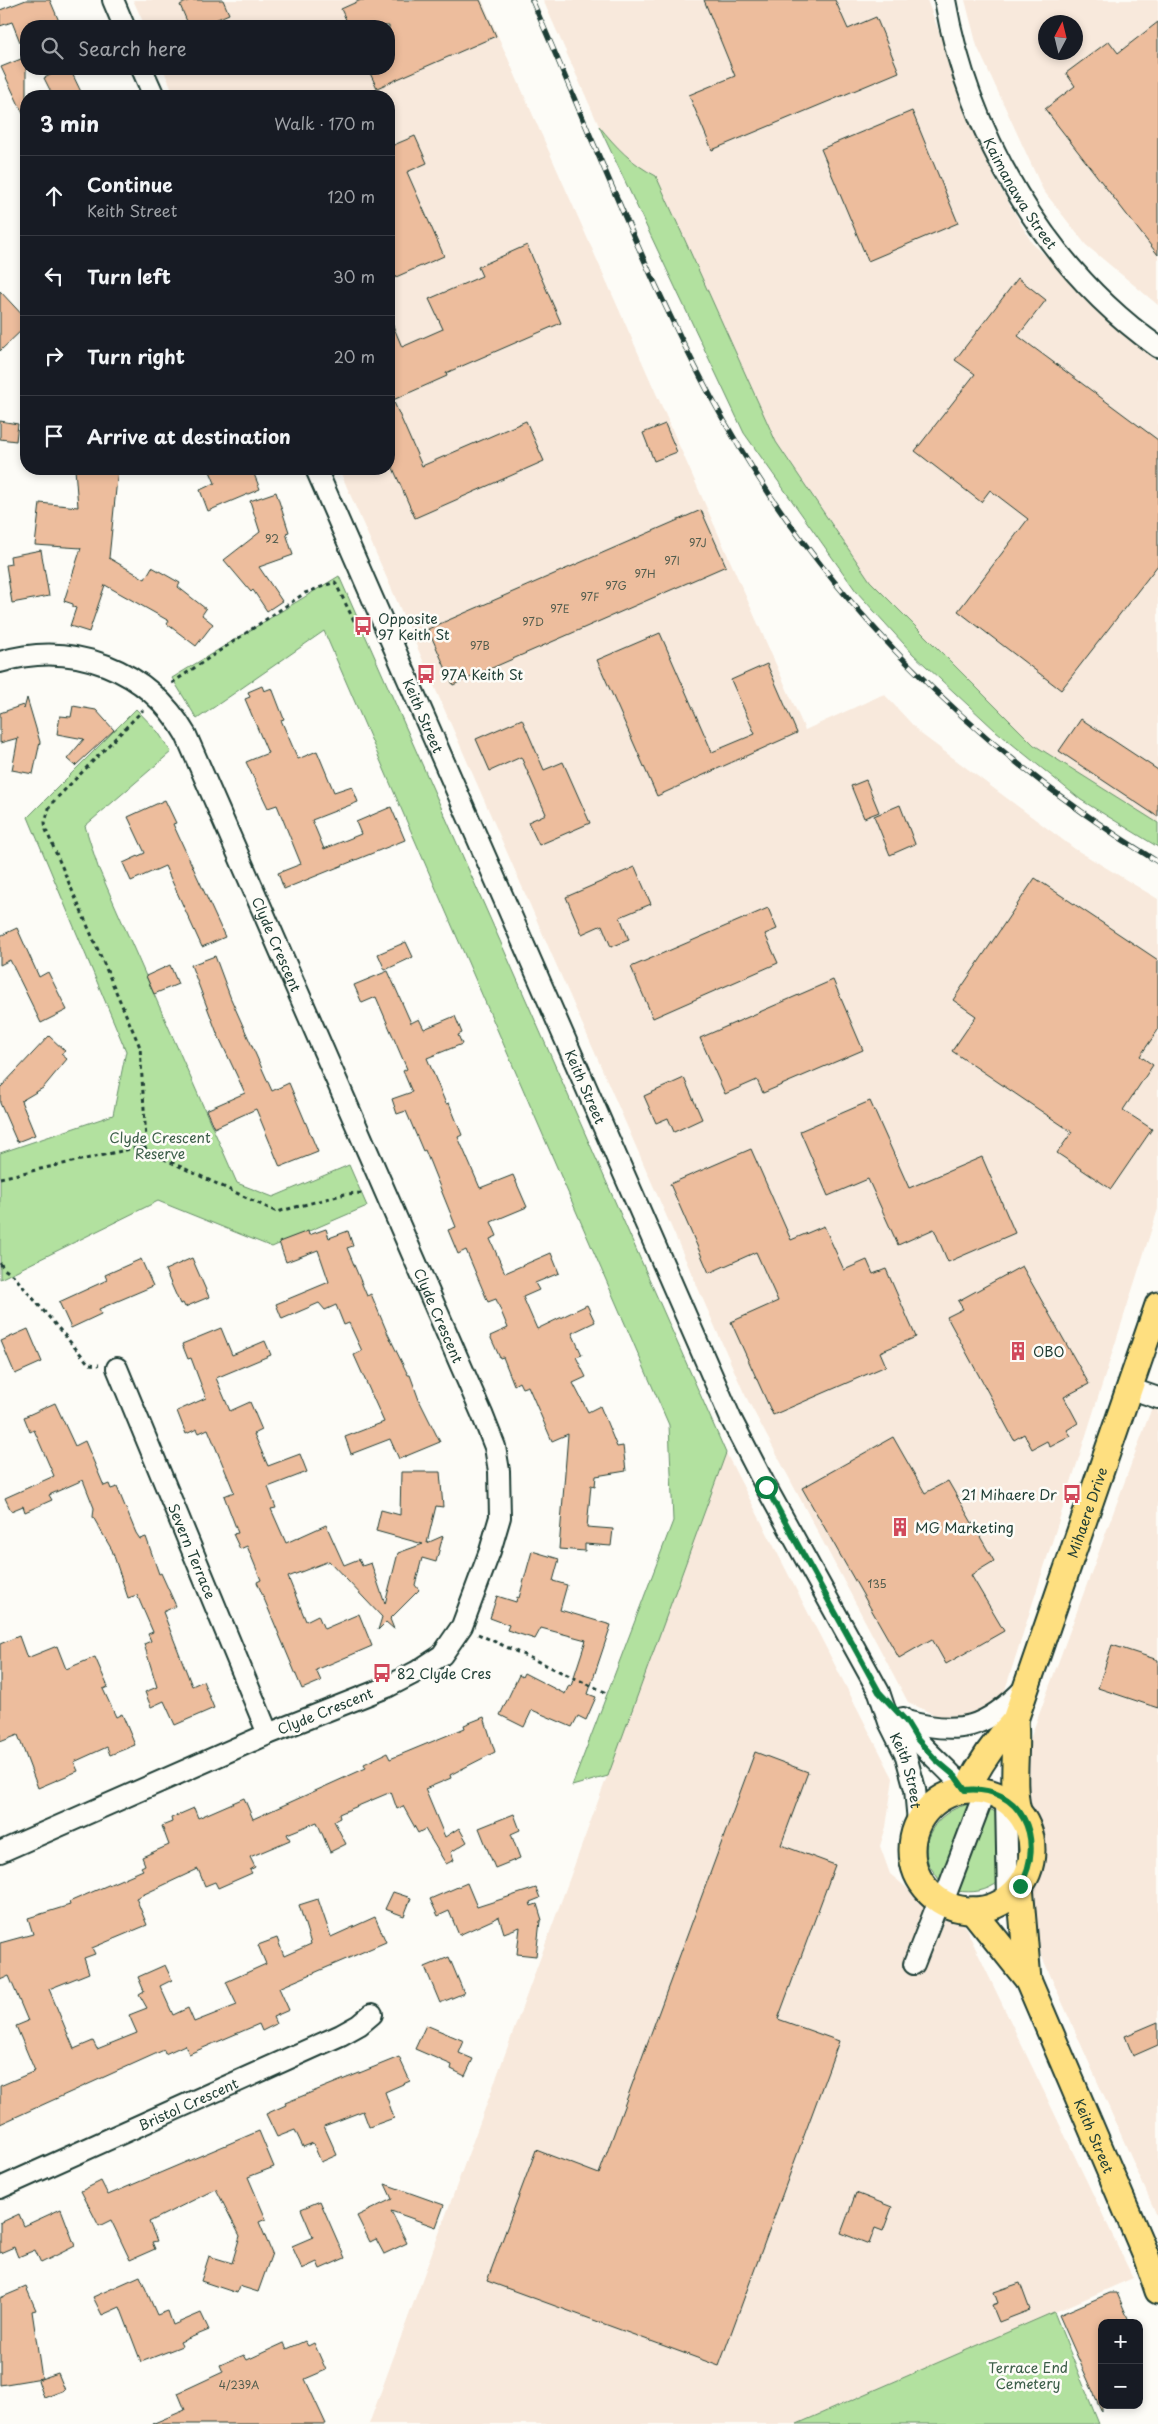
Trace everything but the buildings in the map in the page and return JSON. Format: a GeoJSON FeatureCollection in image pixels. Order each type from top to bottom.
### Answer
{"type":"FeatureCollection","features":[{"type":"Feature","properties":{"kind":"main road","name":"Mihaere Drive"},"geometry":{"type":"LineString","coordinates":[[1015,1720],[1017,1742],[1014,1795],[988,1796],[974,1774],[1000,1736],[1015,1720],[1158,1305]]}},
{"type":"Feature","properties":{"kind":"main road"},"geometry":{"type":"LineString","coordinates":[[950,1793],[988,1796],[1027,1824],[1032,1848],[1028,1872],[1014,1892],[997,1904],[972,1910],[957,1908],[941,1901],[924,1884],[914,1865],[913,1836],[918,1822],[926,1810],[950,1793]]}},
{"type":"Feature","properties":{"kind":"main road","name":"Keith Street"},"geometry":{"type":"LineString","coordinates":[[1014,1892],[1028,1980]]}},
{"type":"Feature","properties":{"kind":"main road","name":"Keith Street"},"geometry":{"type":"LineString","coordinates":[[972,1910],[1028,1980],[1152,2253],[1158,2291]]}},
{"type":"Feature","properties":{"kind":"street"},"geometry":{"type":"LineString","coordinates":[[112,0],[121,20]]}},
{"type":"Feature","properties":{"kind":"street","name":"Kaimanawa Street"},"geometry":{"type":"LineString","coordinates":[[944,0],[954,45],[976,110],[1002,167],[1036,221],[1072,268],[1111,308],[1158,347]]}},
{"type":"Feature","properties":{"kind":"street"},"geometry":{"type":"LineString","coordinates":[[145,75],[151,90]]}},
{"type":"Feature","properties":{"kind":"street","name":"Keith Street"},"geometry":{"type":"LineString","coordinates":[[319,475],[731,1419],[879,1692],[889,1722],[906,1756],[915,1788],[918,1822]]}},
{"type":"Feature","properties":{"kind":"street","name":"Clyde Crescent"},"geometry":{"type":"LineString","coordinates":[[0,662],[42,654],[71,655],[100,662],[131,678],[156,697],[175,715],[191,744],[495,1447],[499,1472],[500,1517],[490,1551],[462,1626],[442,1655],[416,1672],[387,1687],[268,1734],[0,1852]]}},
{"type":"Feature","properties":{"kind":"street","name":"Severn Terrace"},"geometry":{"type":"LineString","coordinates":[[117,1368],[268,1734]]}},
{"type":"Feature","properties":{"kind":"street"},"geometry":{"type":"LineString","coordinates":[[1129,1388],[1158,1398]]}},
{"type":"Feature","properties":{"kind":"street"},"geometry":{"type":"LineString","coordinates":[[906,1721],[932,1729],[972,1726],[994,1716],[1027,1686]]}},
{"type":"Feature","properties":{"kind":"street","name":"Keith Street"},"geometry":{"type":"LineString","coordinates":[[879,1692],[906,1721],[917,1739],[936,1760],[955,1776],[988,1796]]}},
{"type":"Feature","properties":{"kind":"street"},"geometry":{"type":"LineString","coordinates":[[914,1964],[988,1796]]}},
{"type":"Feature","properties":{"kind":"street","name":"Bristol Crescent"},"geometry":{"type":"LineString","coordinates":[[0,2188],[341,2035],[359,2026],[372,2014]]}},
{"type":"Feature","properties":{"kind":"path"},"geometry":{"type":"LineString","coordinates":[[172,683],[305,593],[335,582],[359,631]]}},
{"type":"Feature","properties":{"kind":"path"},"geometry":{"type":"LineString","coordinates":[[156,697],[50,805],[45,822],[46,830],[140,1047],[146,1139],[144,1146],[147,1151],[277,1212],[344,1194],[361,1195],[383,1186]]}},
{"type":"Feature","properties":{"kind":"path"},"geometry":{"type":"LineString","coordinates":[[0,1178],[144,1146]]}},
{"type":"Feature","properties":{"kind":"path"},"geometry":{"type":"LineString","coordinates":[[0,1263],[4,1269],[13,1274],[89,1364],[117,1368]]}},
{"type":"Feature","properties":{"kind":"path"},"geometry":{"type":"LineString","coordinates":[[462,1626],[607,1693]]}},
{"type":"Feature","properties":{"kind":"shaded area"},"geometry":{"type":"Polygon","coordinates":[[[133,0],[482,0],[805,730],[884,694],[921,734],[1075,849],[1158,899],[1158,1209],[1004,1693],[970,1718],[941,1718],[908,1702],[744,1393],[342,475],[395,475],[395,90],[172,90],[166,75],[395,75],[395,20],[142,20],[133,0]]]}},
{"type":"Feature","properties":{"kind":"shaded area"},"geometry":{"type":"Polygon","coordinates":[[[543,0],[927,0],[995,179],[1032,243],[1158,362],[1158,823],[1034,745],[870,581],[776,442],[656,176],[640,168],[616,147],[599,126],[543,0]]]}},
{"type":"Feature","properties":{"kind":"shaded area"},"geometry":{"type":"Polygon","coordinates":[[[965,0],[1158,0],[1158,305],[1086,245],[1043,190],[977,46],[965,0]]]}},
{"type":"Feature","properties":{"kind":"shaded area"},"geometry":{"type":"Polygon","coordinates":[[[1158,1391],[1158,2218],[1019,1905],[1019,1769],[1158,1391]]]}},
{"type":"Feature","properties":{"kind":"shaded area"},"geometry":{"type":"Polygon","coordinates":[[[726,1453],[893,1778],[886,1827],[880,1846],[890,1874],[930,1907],[962,1920],[1133,2278],[797,2424],[369,2424],[726,1453]]]}},
{"type":"Feature","properties":{"kind":"green space"},"geometry":{"type":"Polygon","coordinates":[[[599,126],[625,154],[639,166],[656,176],[776,442],[870,581],[1034,745],[1158,823],[1158,847],[1081,800],[996,731],[913,654],[856,591],[744,433],[599,126]]]}},
{"type":"Feature","properties":{"kind":"green space"},"geometry":{"type":"Polygon","coordinates":[[[339,576],[726,1453],[608,1776],[572,1786],[673,1521],[669,1425],[324,631],[197,719],[172,678],[339,576]]]}},
{"type":"Feature","properties":{"kind":"green space","name":"Clyde Crescent Reserve"},"geometry":{"type":"Polygon","coordinates":[[[136,709],[158,732],[171,752],[85,826],[98,867],[237,1183],[273,1197],[349,1165],[367,1206],[272,1247],[158,1201],[0,1279],[0,1153],[113,1115],[126,1051],[28,817],[136,709]]]}},
{"type":"Feature","properties":{"kind":"green space"},"geometry":{"type":"Polygon","coordinates":[[[971,1804],[940,1881],[929,1865],[926,1854],[930,1834],[942,1817],[951,1811],[971,1804]]]}},
{"type":"Feature","properties":{"kind":"green space"},"geometry":{"type":"Polygon","coordinates":[[[986,1807],[997,1813],[1000,1881],[979,1891],[956,1891],[986,1807]]]}},
{"type":"Feature","properties":{"kind":"green space","name":"Terrace End Cemetery"},"geometry":{"type":"Polygon","coordinates":[[[1054,2312],[1099,2424],[797,2424],[1054,2312]]]}},
{"type":"Feature","properties":{"kind":"railway"},"geometry":{"type":"LineString","coordinates":[[532,0],[640,252],[687,351],[753,470],[799,537],[850,600],[904,660],[963,716],[1024,769],[1090,817],[1158,862]]}},
{"type":"Feature","properties":{"kind":"place","name":"Opposite 97 Keith St"},"geometry":{"type":"Point","coordinates":[363,626]}},
{"type":"Feature","properties":{"kind":"place","name":"97A Keith St"},"geometry":{"type":"Point","coordinates":[426,674]}},
{"type":"Feature","properties":{"kind":"place","name":"OBO"},"geometry":{"type":"Point","coordinates":[1018,1351]}},
{"type":"Feature","properties":{"kind":"place","name":"21 Mihaere Dr"},"geometry":{"type":"Point","coordinates":[1072,1494]}},
{"type":"Feature","properties":{"kind":"place","name":"MG Marketing"},"geometry":{"type":"Point","coordinates":[900,1527]}},
{"type":"Feature","properties":{"kind":"place","name":"82 Clyde Cres"},"geometry":{"type":"Point","coordinates":[382,1673]}},
{"type":"Feature","properties":{"kind":"route"},"geometry":{"type":"LineString","coordinates":[[766,1487],[879,1692],[906,1721],[917,1739],[936,1760],[955,1776],[965,1790],[976,1789],[985,1791],[1006,1800],[1018,1811],[1027,1824],[1032,1840],[1032,1856],[1028,1872],[1020,1886]]}}]}
